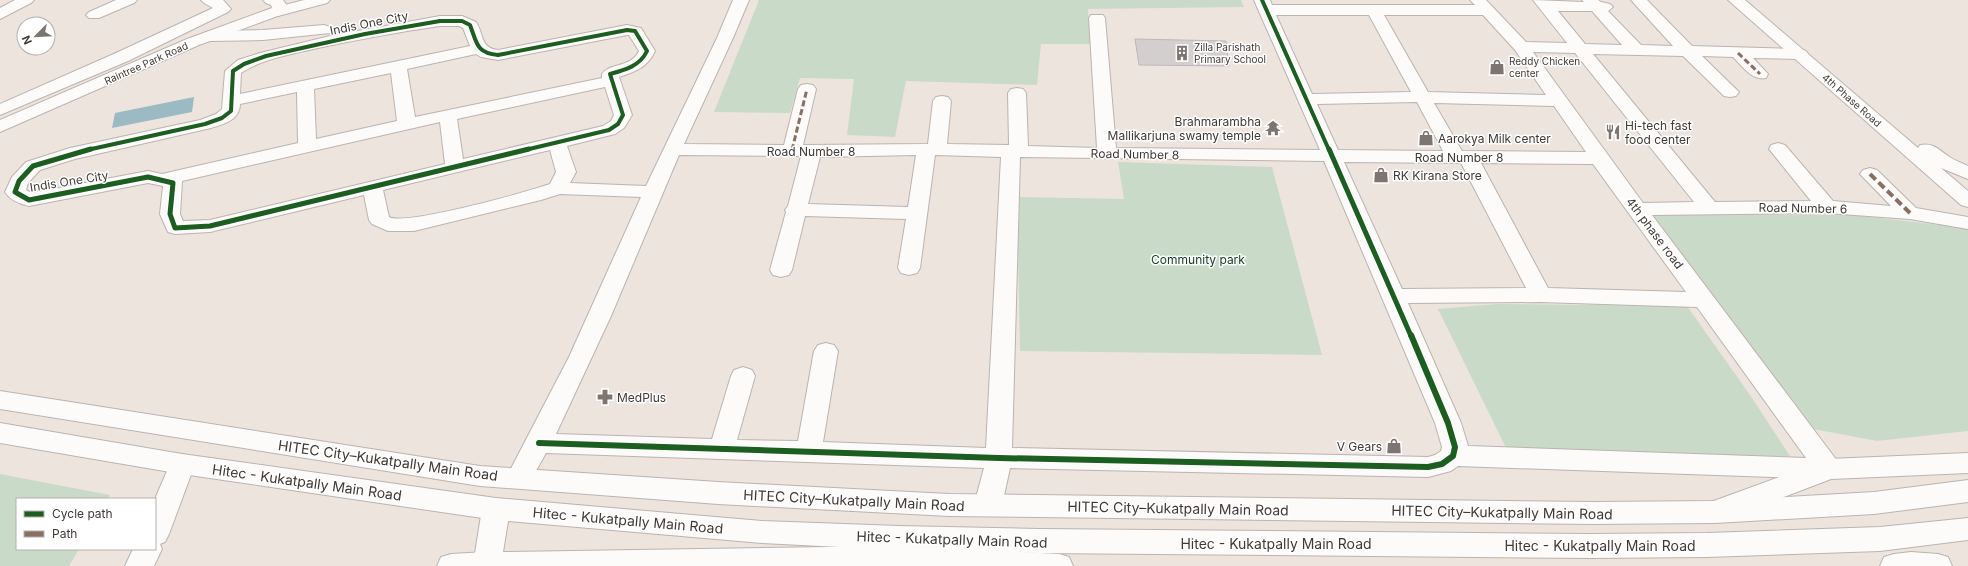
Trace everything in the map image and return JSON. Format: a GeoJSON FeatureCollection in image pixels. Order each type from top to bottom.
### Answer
{"type":"FeatureCollection","features":[{"type":"Feature","properties":{"kind":"street"},"geometry":{"type":"LineString","coordinates":[[0,14],[26,0]]}},
{"type":"Feature","properties":{"kind":"street"},"geometry":{"type":"LineString","coordinates":[[94,15],[129,0]]}},
{"type":"Feature","properties":{"kind":"street"},"geometry":{"type":"LineString","coordinates":[[0,110],[122,57],[212,16],[223,9],[217,3],[209,0]]}},
{"type":"Feature","properties":{"kind":"street"},"geometry":{"type":"LineString","coordinates":[[277,5],[299,0]]}},
{"type":"Feature","properties":{"kind":"street"},"geometry":{"type":"LineString","coordinates":[[277,5],[306,0]]}},
{"type":"Feature","properties":{"kind":"street"},"geometry":{"type":"LineString","coordinates":[[277,5],[322,0]]}},
{"type":"Feature","properties":{"kind":"street"},"geometry":{"type":"LineString","coordinates":[[519,478],[539,443],[587,346],[672,149],[730,27],[741,0]]}},
{"type":"Feature","properties":{"kind":"street"},"geometry":{"type":"LineString","coordinates":[[1639,0],[1688,52],[1730,92]]}},
{"type":"Feature","properties":{"kind":"street","name":"4th Phase Road"},"geometry":{"type":"LineString","coordinates":[[1736,0],[1968,200]]}},
{"type":"Feature","properties":{"kind":"street","name":"4th Phase Road"},"geometry":{"type":"LineString","coordinates":[[1750,0],[1944,162],[1968,173]]}},
{"type":"Feature","properties":{"kind":"street"},"geometry":{"type":"LineString","coordinates":[[1544,3],[1593,3],[1614,7]]}},
{"type":"Feature","properties":{"kind":"street"},"geometry":{"type":"LineString","coordinates":[[1544,3],[1708,208]]}},
{"type":"Feature","properties":{"kind":"street"},"geometry":{"type":"LineString","coordinates":[[1593,3],[1638,51]]}},
{"type":"Feature","properties":{"kind":"street","name":"Raintree Park Road"},"geometry":{"type":"LineString","coordinates":[[0,127],[193,42],[210,36],[277,5]]}},
{"type":"Feature","properties":{"kind":"street"},"geometry":{"type":"LineString","coordinates":[[1453,456],[1455,447],[1448,423],[1394,296],[1330,156],[1264,5],[1374,10],[1481,5]]}},
{"type":"Feature","properties":{"kind":"street","name":"4th phase road"},"geometry":{"type":"LineString","coordinates":[[1481,5],[1521,47],[1636,209],[1705,300],[1829,470]]}},
{"type":"Feature","properties":{"kind":"street"},"geometry":{"type":"LineString","coordinates":[[1374,10],[1422,97],[1462,157],[1541,295]]}},
{"type":"Feature","properties":{"kind":"street"},"geometry":{"type":"LineString","coordinates":[[1097,18],[1107,154]]}},
{"type":"Feature","properties":{"kind":"street"},"geometry":{"type":"LineString","coordinates":[[272,44],[315,32],[380,21],[440,21]]}},
{"type":"Feature","properties":{"kind":"street","name":"Indis One City"},"geometry":{"type":"LineString","coordinates":[[163,180],[148,177],[29,200],[15,192],[19,182],[33,166],[70,154],[205,124],[222,118],[231,111],[233,72],[239,66],[301,47],[440,21],[462,21],[470,25],[479,50]]}},
{"type":"Feature","properties":{"kind":"street"},"geometry":{"type":"LineString","coordinates":[[163,180],[173,183],[170,214],[175,228],[210,226],[609,130],[618,124],[623,115],[610,74],[627,69],[645,56],[646,51],[635,31],[615,31],[498,55],[487,54],[479,50],[231,101]]}},
{"type":"Feature","properties":{"kind":"street"},"geometry":{"type":"LineString","coordinates":[[210,36],[315,32]]}},
{"type":"Feature","properties":{"kind":"street"},"geometry":{"type":"LineString","coordinates":[[193,42],[272,44],[301,47]]}},
{"type":"Feature","properties":{"kind":"street"},"geometry":{"type":"LineString","coordinates":[[1521,47],[1800,54]]}},
{"type":"Feature","properties":{"kind":"street"},"geometry":{"type":"LineString","coordinates":[[1738,53],[1760,74]]}},
{"type":"Feature","properties":{"kind":"street"},"geometry":{"type":"LineString","coordinates":[[398,66],[407,124]]}},
{"type":"Feature","properties":{"kind":"street"},"geometry":{"type":"LineString","coordinates":[[163,180],[407,124],[611,81]]}},
{"type":"Feature","properties":{"kind":"street"},"geometry":{"type":"LineString","coordinates":[[306,86],[308,147]]}},
{"type":"Feature","properties":{"kind":"street"},"geometry":{"type":"LineString","coordinates":[[781,270],[795,210],[807,89]]}},
{"type":"Feature","properties":{"kind":"street"},"geometry":{"type":"LineString","coordinates":[[988,505],[999,458],[1018,93]]}},
{"type":"Feature","properties":{"kind":"street"},"geometry":{"type":"LineString","coordinates":[[1305,99],[1422,97],[1560,101]]}},
{"type":"Feature","properties":{"kind":"street"},"geometry":{"type":"LineString","coordinates":[[909,268],[917,213],[942,101]]}},
{"type":"Feature","properties":{"kind":"street"},"geometry":{"type":"LineString","coordinates":[[448,116],[456,167]]}},
{"type":"Feature","properties":{"kind":"street"},"geometry":{"type":"LineString","coordinates":[[557,143],[566,172],[558,188]]}},
{"type":"Feature","properties":{"kind":"street","name":"Road Number 8"},"geometry":{"type":"LineString","coordinates":[[672,149],[802,151],[932,149],[1107,154],[1599,158]]}},
{"type":"Feature","properties":{"kind":"street"},"geometry":{"type":"LineString","coordinates":[[1778,149],[1827,207]]}},
{"type":"Feature","properties":{"kind":"street"},"geometry":{"type":"LineString","coordinates":[[1870,174],[1910,213]]}},
{"type":"Feature","properties":{"kind":"street"},"geometry":{"type":"LineString","coordinates":[[373,187],[379,220],[388,225],[414,225],[534,196],[558,188],[653,192]]}},
{"type":"Feature","properties":{"kind":"street","name":"Road Number 6"},"geometry":{"type":"LineString","coordinates":[[1636,209],[1827,207],[1910,213],[1968,223]]}},
{"type":"Feature","properties":{"kind":"street"},"geometry":{"type":"LineString","coordinates":[[795,210],[917,213]]}},
{"type":"Feature","properties":{"kind":"street"},"geometry":{"type":"LineString","coordinates":[[1394,296],[1541,295],[1705,300]]}},
{"type":"Feature","properties":{"kind":"street"},"geometry":{"type":"LineString","coordinates":[[809,451],[826,351]]}},
{"type":"Feature","properties":{"kind":"street"},"geometry":{"type":"LineString","coordinates":[[722,448],[743,376]]}},
{"type":"Feature","properties":{"kind":"street","name":"HITEC City–Kukatpally Main Road"},"geometry":{"type":"LineString","coordinates":[[0,400],[480,476],[718,493],[949,505],[1592,513],[1715,512],[1874,503],[1968,491]]}},
{"type":"Feature","properties":{"kind":"street","name":"Hitec - Kukatpally Main Road"},"geometry":{"type":"LineString","coordinates":[[0,433],[182,464],[496,509],[762,532],[899,538],[1038,558],[1591,546],[1707,545],[1910,536],[1968,529]]}},
{"type":"Feature","properties":{"kind":"street"},"geometry":{"type":"LineString","coordinates":[[539,443],[999,458],[1428,467],[1442,464],[1453,456],[1829,470]]}},
{"type":"Feature","properties":{"kind":"street","name":"HITEC City–Kukatpally Main Road"},"geometry":{"type":"LineString","coordinates":[[1715,512],[1829,470],[1965,463]]}},
{"type":"Feature","properties":{"kind":"street"},"geometry":{"type":"LineString","coordinates":[[156,531],[182,464]]}},
{"type":"Feature","properties":{"kind":"street"},"geometry":{"type":"LineString","coordinates":[[486,565],[496,509]]}},
{"type":"Feature","properties":{"kind":"street"},"geometry":{"type":"LineString","coordinates":[[139,566],[147,550]]}},
{"type":"Feature","properties":{"kind":"street"},"geometry":{"type":"LineString","coordinates":[[451,566],[899,562],[1038,558],[1059,566]]}},
{"type":"Feature","properties":{"kind":"street"},"geometry":{"type":"LineString","coordinates":[[1894,566],[1910,564],[1938,566]]}},
{"type":"Feature","properties":{"kind":"green space"},"geometry":{"type":"Polygon","coordinates":[[[759,0],[1241,0],[1244,7],[1088,9],[1090,44],[1041,44],[1037,85],[906,81],[895,137],[847,135],[854,79],[800,78],[790,113],[714,112],[759,0]]]}},
{"type":"Feature","properties":{"kind":"green space","name":"Community park"},"geometry":{"type":"Polygon","coordinates":[[[1118,162],[1272,167],[1322,355],[1020,351],[1017,197],[1124,199],[1118,162]]]}},
{"type":"Feature","properties":{"kind":"green space"},"geometry":{"type":"Polygon","coordinates":[[[1649,215],[1853,215],[1968,228],[1968,431],[1877,441],[1808,428],[1649,215]]]}},
{"type":"Feature","properties":{"kind":"green space"},"geometry":{"type":"Polygon","coordinates":[[[1497,304],[1687,306],[1750,395],[1790,456],[1509,454],[1438,309],[1497,304]]]}},
{"type":"Feature","properties":{"kind":"green space"},"geometry":{"type":"Polygon","coordinates":[[[0,474],[110,495],[108,498],[16,498],[16,550],[78,550],[69,566],[0,566],[0,474]]]}},
{"type":"Feature","properties":{"kind":"water"},"geometry":{"type":"Polygon","coordinates":[[[194,97],[192,112],[112,128],[115,113],[194,97]]]}},
{"type":"Feature","properties":{"kind":"building","name":"Zilla Parishath Primary School"},"geometry":{"type":"Polygon","coordinates":[[[1135,39],[1226,41],[1229,66],[1139,65],[1135,39]]]}},
{"type":"Feature","properties":{"kind":"marked path"},"geometry":{"type":"LineString","coordinates":[[1738,53],[1760,74]]}},
{"type":"Feature","properties":{"kind":"marked path"},"geometry":{"type":"LineString","coordinates":[[792,151],[807,89]]}},
{"type":"Feature","properties":{"kind":"marked path"},"geometry":{"type":"LineString","coordinates":[[1870,174],[1910,213]]}},
{"type":"Feature","properties":{"kind":"cycle path"},"geometry":{"type":"LineString","coordinates":[[539,443],[999,458],[1428,467],[1442,464],[1453,456],[1455,447],[1448,423],[1394,296],[1262,0]]}},
{"type":"Feature","properties":{"kind":"cycle path"},"geometry":{"type":"LineString","coordinates":[[440,21],[462,21],[470,25],[479,49],[487,54],[498,55],[627,30],[635,31],[647,51],[645,56],[637,64],[610,74],[623,115],[618,124],[609,130],[210,226],[175,228],[170,214],[173,183],[148,177],[29,200],[15,192],[19,181],[33,166],[70,154],[205,124],[222,118],[231,111],[231,84],[233,71],[244,64],[296,48],[440,21]]}},
{"type":"Feature","properties":{"kind":"place","name":"Zilla Parishath Primary School"},"geometry":{"type":"Point","coordinates":[1182,53]}},
{"type":"Feature","properties":{"kind":"place","name":"Reddy Chicken center"},"geometry":{"type":"Point","coordinates":[1497,67]}},
{"type":"Feature","properties":{"kind":"place","name":"Brahmarambha Mallikarjuna swamy temple"},"geometry":{"type":"Point","coordinates":[1273,128]}},
{"type":"Feature","properties":{"kind":"place","name":"Hi-tech fast food center"},"geometry":{"type":"Point","coordinates":[1613,132]}},
{"type":"Feature","properties":{"kind":"place","name":"Aarokya Milk center"},"geometry":{"type":"Point","coordinates":[1426,138]}},
{"type":"Feature","properties":{"kind":"place","name":"RK Kirana Store"},"geometry":{"type":"Point","coordinates":[1381,175]}},
{"type":"Feature","properties":{"kind":"place","name":"MedPlus"},"geometry":{"type":"Point","coordinates":[605,397]}},
{"type":"Feature","properties":{"kind":"place","name":"V Gears"},"geometry":{"type":"Point","coordinates":[1394,446]}}]}
